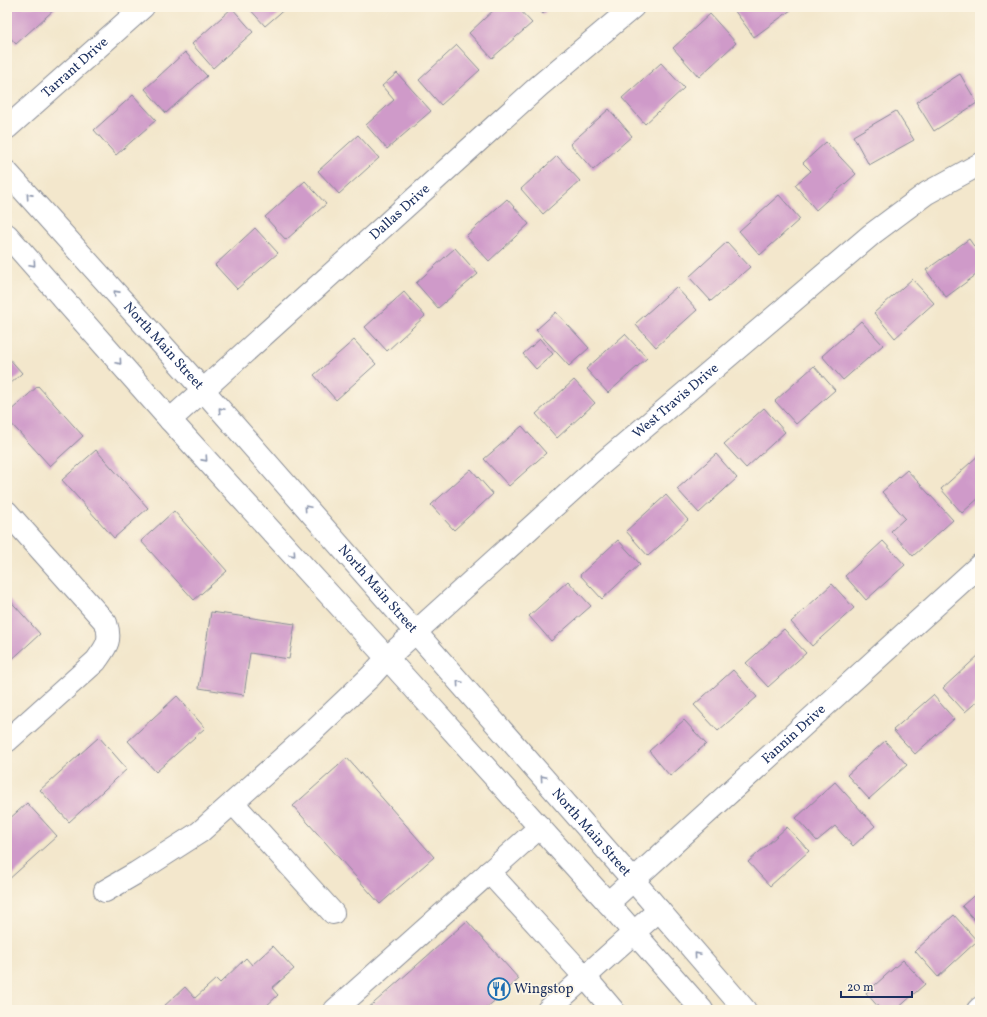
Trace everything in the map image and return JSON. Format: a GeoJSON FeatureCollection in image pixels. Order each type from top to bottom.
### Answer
{"type":"FeatureCollection","features":[{"type":"Feature","properties":{"kind":"street","name":"Tarrant Drive"},"geometry":{"type":"LineString","coordinates":[[7,128],[143,7]]}},
{"type":"Feature","properties":{"kind":"street","name":"Dallas Drive"},"geometry":{"type":"LineString","coordinates":[[170,420],[204,391],[539,86],[633,7]]}},
{"type":"Feature","properties":{"kind":"street","name":"West Travis Drive"},"geometry":{"type":"LineString","coordinates":[[105,891],[200,832],[313,731],[370,677],[387,658],[592,472],[872,234],[927,192],[980,164]]}},
{"type":"Feature","properties":{"kind":"street","name":"North Main Street"},"geometry":{"type":"LineString","coordinates":[[7,172],[204,391],[633,880],[745,1010]]}},
{"type":"Feature","properties":{"kind":"street"},"geometry":{"type":"LineString","coordinates":[[7,235],[170,420],[540,827],[702,1010]]}},
{"type":"Feature","properties":{"kind":"street"},"geometry":{"type":"LineString","coordinates":[[7,512],[106,624],[108,631],[107,646],[96,661],[7,741]]}},
{"type":"Feature","properties":{"kind":"street","name":"Fannin Drive"},"geometry":{"type":"LineString","coordinates":[[608,903],[980,565]]}},
{"type":"Feature","properties":{"kind":"street"},"geometry":{"type":"LineString","coordinates":[[233,803],[334,913]]}},
{"type":"Feature","properties":{"kind":"street"},"geometry":{"type":"LineString","coordinates":[[335,1010],[540,827]]}},
{"type":"Feature","properties":{"kind":"street"},"geometry":{"type":"LineString","coordinates":[[489,872],[585,977],[613,1010]]}},
{"type":"Feature","properties":{"kind":"street"},"geometry":{"type":"LineString","coordinates":[[548,1010],[659,910]]}},
{"type":"Feature","properties":{"kind":"building"},"geometry":{"type":"Polygon","coordinates":[[[7,7],[56,8],[16,44],[7,34],[7,7]]]}},
{"type":"Feature","properties":{"kind":"building"},"geometry":{"type":"Polygon","coordinates":[[[248,7],[287,7],[265,26],[248,7]]]}},
{"type":"Feature","properties":{"kind":"building"},"geometry":{"type":"Polygon","coordinates":[[[497,7],[517,7],[532,23],[492,58],[469,33],[497,7]]]}},
{"type":"Feature","properties":{"kind":"building"},"geometry":{"type":"Polygon","coordinates":[[[536,7],[550,7],[543,14],[536,7]]]}},
{"type":"Feature","properties":{"kind":"building"},"geometry":{"type":"Polygon","coordinates":[[[738,7],[795,7],[754,37],[734,10],[738,7]]]}},
{"type":"Feature","properties":{"kind":"building"},"geometry":{"type":"Polygon","coordinates":[[[232,8],[253,32],[213,68],[192,44],[232,8]]]}},
{"type":"Feature","properties":{"kind":"building"},"geometry":{"type":"Polygon","coordinates":[[[710,14],[736,43],[699,77],[673,48],[710,14]]]}},
{"type":"Feature","properties":{"kind":"building"},"geometry":{"type":"Polygon","coordinates":[[[457,45],[480,70],[441,105],[419,80],[457,45]]]}},
{"type":"Feature","properties":{"kind":"building"},"geometry":{"type":"Polygon","coordinates":[[[185,52],[207,76],[166,113],[145,89],[185,52]]]}},
{"type":"Feature","properties":{"kind":"building"},"geometry":{"type":"Polygon","coordinates":[[[661,63],[684,88],[645,124],[622,98],[661,63]]]}},
{"type":"Feature","properties":{"kind":"building"},"geometry":{"type":"Polygon","coordinates":[[[397,73],[431,111],[387,149],[366,125],[394,100],[382,86],[397,73]]]}},
{"type":"Feature","properties":{"kind":"building"},"geometry":{"type":"Polygon","coordinates":[[[960,74],[977,103],[934,131],[916,102],[960,74]]]}},
{"type":"Feature","properties":{"kind":"building"},"geometry":{"type":"Polygon","coordinates":[[[133,95],[156,120],[116,155],[94,130],[133,95]]]}},
{"type":"Feature","properties":{"kind":"building"},"geometry":{"type":"Polygon","coordinates":[[[609,109],[632,136],[593,170],[570,144],[609,109]]]}},
{"type":"Feature","properties":{"kind":"building"},"geometry":{"type":"Polygon","coordinates":[[[896,111],[914,140],[869,165],[853,136],[896,111]]]}},
{"type":"Feature","properties":{"kind":"building"},"geometry":{"type":"Polygon","coordinates":[[[358,135],[379,158],[339,194],[318,171],[358,135]]]}},
{"type":"Feature","properties":{"kind":"building"},"geometry":{"type":"Polygon","coordinates":[[[826,142],[856,174],[816,210],[795,185],[811,171],[803,163],[826,142]]]}},
{"type":"Feature","properties":{"kind":"building"},"geometry":{"type":"Polygon","coordinates":[[[557,156],[580,181],[543,214],[521,189],[557,156]]]}},
{"type":"Feature","properties":{"kind":"building"},"geometry":{"type":"Polygon","coordinates":[[[305,181],[326,204],[286,240],[265,217],[305,181]]]}},
{"type":"Feature","properties":{"kind":"building"},"geometry":{"type":"Polygon","coordinates":[[[779,195],[800,219],[760,255],[739,231],[779,195]]]}},
{"type":"Feature","properties":{"kind":"building"},"geometry":{"type":"Polygon","coordinates":[[[507,199],[529,224],[489,261],[466,236],[507,199]]]}},
{"type":"Feature","properties":{"kind":"building"},"geometry":{"type":"Polygon","coordinates":[[[255,228],[278,253],[237,289],[215,265],[255,228]]]}},
{"type":"Feature","properties":{"kind":"building"},"geometry":{"type":"Polygon","coordinates":[[[969,239],[980,255],[980,272],[946,297],[926,270],[969,239]]]}},
{"type":"Feature","properties":{"kind":"building"},"geometry":{"type":"Polygon","coordinates":[[[727,242],[750,267],[711,301],[689,277],[727,242]]]}},
{"type":"Feature","properties":{"kind":"building"},"geometry":{"type":"Polygon","coordinates":[[[455,248],[478,274],[438,308],[416,283],[455,248]]]}},
{"type":"Feature","properties":{"kind":"building"},"geometry":{"type":"Polygon","coordinates":[[[912,279],[934,303],[895,338],[874,313],[912,279]]]}},
{"type":"Feature","properties":{"kind":"building"},"geometry":{"type":"Polygon","coordinates":[[[676,287],[697,310],[656,347],[635,324],[676,287]]]}},
{"type":"Feature","properties":{"kind":"building"},"geometry":{"type":"Polygon","coordinates":[[[404,292],[425,316],[387,351],[365,327],[404,292]]]}},
{"type":"Feature","properties":{"kind":"building"},"geometry":{"type":"Polygon","coordinates":[[[556,312],[589,348],[569,366],[536,330],[556,312]]]}},
{"type":"Feature","properties":{"kind":"building"},"geometry":{"type":"Polygon","coordinates":[[[861,321],[883,345],[843,380],[822,356],[861,321]]]}},
{"type":"Feature","properties":{"kind":"building"},"geometry":{"type":"Polygon","coordinates":[[[625,334],[647,358],[608,393],[586,369],[625,334]]]}},
{"type":"Feature","properties":{"kind":"building"},"geometry":{"type":"Polygon","coordinates":[[[540,339],[553,354],[536,369],[523,354],[540,339]]]}},
{"type":"Feature","properties":{"kind":"building"},"geometry":{"type":"Polygon","coordinates":[[[354,340],[376,364],[336,400],[314,375],[354,340]]]}},
{"type":"Feature","properties":{"kind":"building"},"geometry":{"type":"Polygon","coordinates":[[[7,356],[22,373],[7,387],[7,356]]]}},
{"type":"Feature","properties":{"kind":"building"},"geometry":{"type":"Polygon","coordinates":[[[814,366],[835,390],[796,424],[775,401],[814,366]]]}},
{"type":"Feature","properties":{"kind":"building"},"geometry":{"type":"Polygon","coordinates":[[[574,380],[595,403],[557,438],[536,414],[574,380]]]}},
{"type":"Feature","properties":{"kind":"building"},"geometry":{"type":"Polygon","coordinates":[[[38,386],[83,436],[50,466],[7,419],[7,414],[38,386]]]}},
{"type":"Feature","properties":{"kind":"building"},"geometry":{"type":"Polygon","coordinates":[[[764,408],[785,432],[746,468],[724,444],[764,408]]]}},
{"type":"Feature","properties":{"kind":"building"},"geometry":{"type":"Polygon","coordinates":[[[522,426],[546,453],[509,486],[484,459],[522,426]]]}},
{"type":"Feature","properties":{"kind":"building"},"geometry":{"type":"Polygon","coordinates":[[[96,450],[148,508],[114,538],[62,480],[96,450]]]}},
{"type":"Feature","properties":{"kind":"building"},"geometry":{"type":"Polygon","coordinates":[[[716,454],[737,478],[699,513],[677,489],[716,454]]]}},
{"type":"Feature","properties":{"kind":"building"},"geometry":{"type":"Polygon","coordinates":[[[980,454],[980,497],[962,513],[941,489],[980,454]]]}},
{"type":"Feature","properties":{"kind":"building"},"geometry":{"type":"Polygon","coordinates":[[[471,469],[493,494],[454,530],[431,505],[471,469]]]}},
{"type":"Feature","properties":{"kind":"building"},"geometry":{"type":"Polygon","coordinates":[[[907,470],[953,520],[913,556],[891,531],[905,518],[882,492],[907,470]]]}},
{"type":"Feature","properties":{"kind":"building"},"geometry":{"type":"Polygon","coordinates":[[[666,495],[688,520],[648,556],[626,531],[666,495]]]}},
{"type":"Feature","properties":{"kind":"building"},"geometry":{"type":"Polygon","coordinates":[[[174,511],[227,571],[194,600],[141,541],[174,511]]]}},
{"type":"Feature","properties":{"kind":"building"},"geometry":{"type":"Polygon","coordinates":[[[618,540],[640,564],[602,599],[580,575],[618,540]]]}},
{"type":"Feature","properties":{"kind":"building"},"geometry":{"type":"Polygon","coordinates":[[[883,541],[905,565],[866,600],[845,576],[883,541]]]}},
{"type":"Feature","properties":{"kind":"building"},"geometry":{"type":"Polygon","coordinates":[[[568,581],[591,606],[551,641],[529,616],[568,581]]]}},
{"type":"Feature","properties":{"kind":"building"},"geometry":{"type":"Polygon","coordinates":[[[832,584],[854,608],[812,646],[791,622],[832,584]]]}},
{"type":"Feature","properties":{"kind":"building"},"geometry":{"type":"Polygon","coordinates":[[[7,597],[40,634],[8,663],[7,662],[7,597]]]}},
{"type":"Feature","properties":{"kind":"building"},"geometry":{"type":"Polygon","coordinates":[[[211,612],[295,624],[289,659],[250,653],[244,695],[199,688],[211,612]]]}},
{"type":"Feature","properties":{"kind":"building"},"geometry":{"type":"Polygon","coordinates":[[[784,629],[806,653],[768,687],[746,663],[784,629]]]}},
{"type":"Feature","properties":{"kind":"building"},"geometry":{"type":"Polygon","coordinates":[[[980,654],[980,699],[965,712],[943,688],[980,654]]]}},
{"type":"Feature","properties":{"kind":"building"},"geometry":{"type":"Polygon","coordinates":[[[733,670],[757,697],[718,731],[694,705],[733,670]]]}},
{"type":"Feature","properties":{"kind":"building"},"geometry":{"type":"Polygon","coordinates":[[[933,695],[954,719],[915,754],[893,730],[933,695]]]}},
{"type":"Feature","properties":{"kind":"building"},"geometry":{"type":"Polygon","coordinates":[[[177,696],[205,728],[156,772],[128,741],[177,696]]]}},
{"type":"Feature","properties":{"kind":"building"},"geometry":{"type":"Polygon","coordinates":[[[684,720],[706,744],[670,776],[649,751],[684,720]]]}},
{"type":"Feature","properties":{"kind":"building"},"geometry":{"type":"Polygon","coordinates":[[[99,737],[127,769],[69,822],[40,790],[99,737]]]}},
{"type":"Feature","properties":{"kind":"building"},"geometry":{"type":"Polygon","coordinates":[[[885,741],[907,765],[869,799],[847,775],[885,741]]]}},
{"type":"Feature","properties":{"kind":"building"},"geometry":{"type":"Polygon","coordinates":[[[347,758],[434,857],[380,904],[293,806],[347,758]]]}},
{"type":"Feature","properties":{"kind":"building"},"geometry":{"type":"Polygon","coordinates":[[[835,782],[875,826],[853,846],[835,826],[817,841],[796,818],[835,782]]]}},
{"type":"Feature","properties":{"kind":"building"},"geometry":{"type":"Polygon","coordinates":[[[27,803],[57,836],[7,881],[7,821],[27,803]]]}},
{"type":"Feature","properties":{"kind":"building"},"geometry":{"type":"Polygon","coordinates":[[[787,827],[809,851],[770,886],[748,862],[787,827]]]}},
{"type":"Feature","properties":{"kind":"building"},"geometry":{"type":"Polygon","coordinates":[[[980,890],[980,926],[962,906],[980,890]]]}},
{"type":"Feature","properties":{"kind":"building"},"geometry":{"type":"Polygon","coordinates":[[[954,915],[977,941],[938,977],[915,951],[954,915]]]}},
{"type":"Feature","properties":{"kind":"building"},"geometry":{"type":"Polygon","coordinates":[[[467,921],[519,979],[484,1010],[366,1010],[467,921]]]}},
{"type":"Feature","properties":{"kind":"building"},"geometry":{"type":"Polygon","coordinates":[[[273,946],[294,969],[272,988],[278,995],[262,1010],[166,1010],[163,1007],[185,987],[195,998],[216,979],[220,983],[246,958],[252,965],[273,946]]]}},
{"type":"Feature","properties":{"kind":"building"},"geometry":{"type":"Polygon","coordinates":[[[903,960],[925,984],[896,1010],[881,1010],[866,993],[903,960]]]}},
{"type":"Feature","properties":{"kind":"place","name":"Wingstop"},"geometry":{"type":"Point","coordinates":[499,989]}}]}
